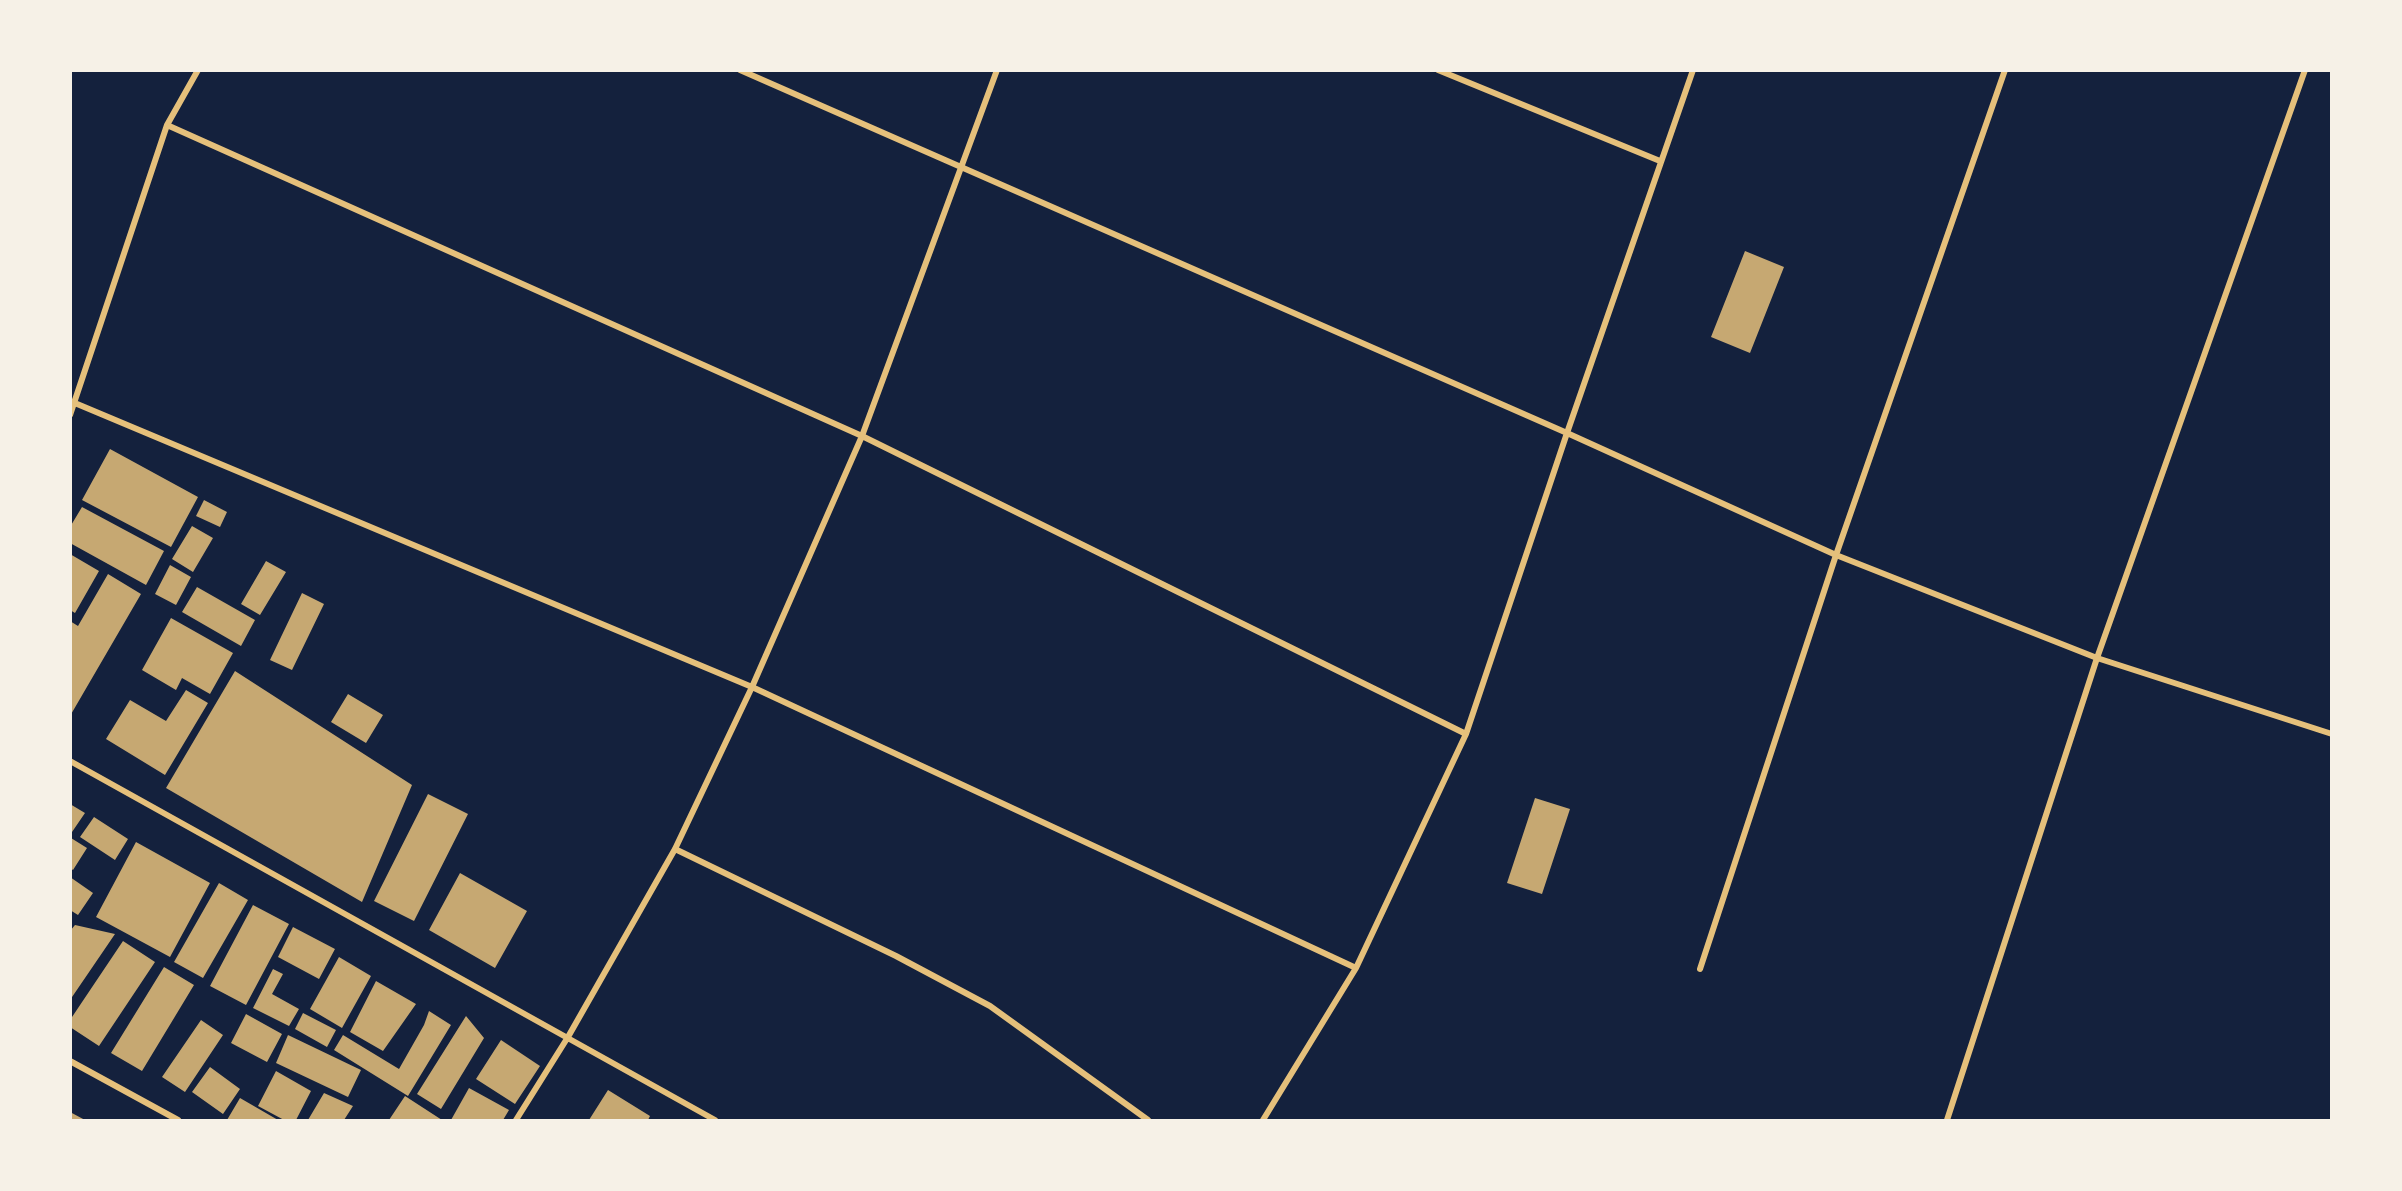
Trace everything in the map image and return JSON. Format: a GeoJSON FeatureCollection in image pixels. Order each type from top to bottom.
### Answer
{"type":"FeatureCollection","features":[{"type":"Feature","properties":{"kind":"street"},"geometry":{"type":"LineString","coordinates":[[70,415],[72,401],[167,125],[198,70]]}},
{"type":"Feature","properties":{"kind":"street"},"geometry":{"type":"LineString","coordinates":[[740,70],[1567,433],[1836,555],[2097,658],[2331,734]]}},
{"type":"Feature","properties":{"kind":"street"},"geometry":{"type":"LineString","coordinates":[[516,1120],[568,1037],[675,849],[752,687],[862,436],[963,168],[997,70]]}},
{"type":"Feature","properties":{"kind":"street"},"geometry":{"type":"LineString","coordinates":[[1438,70],[1660,161]]}},
{"type":"Feature","properties":{"kind":"street"},"geometry":{"type":"LineString","coordinates":[[1263,1120],[1356,968],[1466,734],[1660,161],[1694,70]]}},
{"type":"Feature","properties":{"kind":"street"},"geometry":{"type":"LineString","coordinates":[[1700,969],[1836,555],[2005,70]]}},
{"type":"Feature","properties":{"kind":"street"},"geometry":{"type":"LineString","coordinates":[[1947,1120],[2097,658],[2305,70]]}},
{"type":"Feature","properties":{"kind":"street"},"geometry":{"type":"LineString","coordinates":[[167,125],[862,436],[1466,734]]}},
{"type":"Feature","properties":{"kind":"street"},"geometry":{"type":"LineString","coordinates":[[72,401],[752,687],[1356,968]]}},
{"type":"Feature","properties":{"kind":"street"},"geometry":{"type":"LineString","coordinates":[[70,760],[715,1120]]}},
{"type":"Feature","properties":{"kind":"street"},"geometry":{"type":"LineString","coordinates":[[675,849],[896,956],[990,1006],[1148,1120]]}},
{"type":"Feature","properties":{"kind":"street"},"geometry":{"type":"LineString","coordinates":[[70,1061],[178,1120]]}},
{"type":"Feature","properties":{"kind":"building"},"geometry":{"type":"Polygon","coordinates":[[[1745,251],[1784,267],[1750,353],[1711,337],[1745,251]]]}},
{"type":"Feature","properties":{"kind":"building"},"geometry":{"type":"Polygon","coordinates":[[[110,449],[198,497],[171,547],[82,500],[110,449]]]}},
{"type":"Feature","properties":{"kind":"building"},"geometry":{"type":"Polygon","coordinates":[[[204,500],[227,512],[220,527],[196,516],[204,500]]]}},
{"type":"Feature","properties":{"kind":"building"},"geometry":{"type":"Polygon","coordinates":[[[82,507],[164,551],[146,585],[70,543],[70,527],[82,507]]]}},
{"type":"Feature","properties":{"kind":"building"},"geometry":{"type":"Polygon","coordinates":[[[192,526],[213,538],[193,572],[172,559],[192,526]]]}},
{"type":"Feature","properties":{"kind":"building"},"geometry":{"type":"Polygon","coordinates":[[[70,554],[99,571],[75,613],[70,610],[70,554]]]}},
{"type":"Feature","properties":{"kind":"building"},"geometry":{"type":"Polygon","coordinates":[[[266,561],[286,572],[260,615],[241,604],[266,561]]]}},
{"type":"Feature","properties":{"kind":"building"},"geometry":{"type":"Polygon","coordinates":[[[170,565],[191,577],[176,605],[155,594],[170,565]]]}},
{"type":"Feature","properties":{"kind":"building"},"geometry":{"type":"Polygon","coordinates":[[[108,574],[141,594],[70,716],[70,621],[78,626],[108,574]]]}},
{"type":"Feature","properties":{"kind":"building"},"geometry":{"type":"Polygon","coordinates":[[[197,587],[255,620],[241,646],[182,612],[197,587]]]}},
{"type":"Feature","properties":{"kind":"building"},"geometry":{"type":"Polygon","coordinates":[[[302,593],[324,604],[292,670],[270,660],[302,593]]]}},
{"type":"Feature","properties":{"kind":"building"},"geometry":{"type":"Polygon","coordinates":[[[171,618],[233,653],[210,694],[182,678],[176,690],[142,670],[171,618]]]}},
{"type":"Feature","properties":{"kind":"building"},"geometry":{"type":"Polygon","coordinates":[[[235,671],[412,785],[362,902],[166,788],[235,671]]]}},
{"type":"Feature","properties":{"kind":"building"},"geometry":{"type":"Polygon","coordinates":[[[186,690],[208,703],[165,775],[106,739],[130,700],[166,721],[186,690]]]}},
{"type":"Feature","properties":{"kind":"building"},"geometry":{"type":"Polygon","coordinates":[[[348,694],[383,715],[366,743],[331,722],[348,694]]]}},
{"type":"Feature","properties":{"kind":"building"},"geometry":{"type":"Polygon","coordinates":[[[428,794],[468,814],[414,921],[374,901],[428,794]]]}},
{"type":"Feature","properties":{"kind":"building"},"geometry":{"type":"Polygon","coordinates":[[[1535,798],[1570,809],[1542,894],[1507,883],[1535,798]]]}},
{"type":"Feature","properties":{"kind":"building"},"geometry":{"type":"Polygon","coordinates":[[[70,804],[85,813],[72,832],[70,831],[70,804]]]}},
{"type":"Feature","properties":{"kind":"building"},"geometry":{"type":"Polygon","coordinates":[[[94,817],[128,839],[115,860],[80,837],[94,817]]]}},
{"type":"Feature","properties":{"kind":"building"},"geometry":{"type":"Polygon","coordinates":[[[71,838],[87,848],[73,870],[70,868],[71,838]]]}},
{"type":"Feature","properties":{"kind":"building"},"geometry":{"type":"Polygon","coordinates":[[[136,842],[210,883],[170,957],[96,917],[136,842]]]}},
{"type":"Feature","properties":{"kind":"building"},"geometry":{"type":"Polygon","coordinates":[[[460,873],[527,911],[495,968],[429,930],[460,873]]]}},
{"type":"Feature","properties":{"kind":"building"},"geometry":{"type":"Polygon","coordinates":[[[70,877],[93,893],[78,915],[70,910],[70,877]]]}},
{"type":"Feature","properties":{"kind":"building"},"geometry":{"type":"Polygon","coordinates":[[[219,883],[248,900],[203,978],[174,962],[219,883]]]}},
{"type":"Feature","properties":{"kind":"building"},"geometry":{"type":"Polygon","coordinates":[[[253,905],[289,924],[246,1005],[210,986],[253,905]]]}},
{"type":"Feature","properties":{"kind":"building"},"geometry":{"type":"Polygon","coordinates":[[[75,925],[115,934],[70,1000],[70,931],[75,925]]]}},
{"type":"Feature","properties":{"kind":"building"},"geometry":{"type":"Polygon","coordinates":[[[293,927],[335,949],[319,979],[278,957],[293,927]]]}},
{"type":"Feature","properties":{"kind":"building"},"geometry":{"type":"Polygon","coordinates":[[[123,941],[155,962],[99,1046],[70,1027],[70,1020],[123,941]]]}},
{"type":"Feature","properties":{"kind":"building"},"geometry":{"type":"Polygon","coordinates":[[[339,957],[371,976],[342,1028],[310,1009],[339,957]]]}},
{"type":"Feature","properties":{"kind":"building"},"geometry":{"type":"Polygon","coordinates":[[[164,967],[194,985],[142,1071],[111,1053],[164,967]]]}},
{"type":"Feature","properties":{"kind":"building"},"geometry":{"type":"Polygon","coordinates":[[[273,969],[283,974],[272,994],[299,1009],[289,1026],[253,1008],[273,969]]]}},
{"type":"Feature","properties":{"kind":"building"},"geometry":{"type":"Polygon","coordinates":[[[376,981],[416,1004],[383,1051],[350,1032],[376,981]]]}},
{"type":"Feature","properties":{"kind":"building"},"geometry":{"type":"Polygon","coordinates":[[[429,1011],[451,1025],[408,1096],[334,1050],[343,1035],[399,1069],[424,1025],[429,1011]]]}},
{"type":"Feature","properties":{"kind":"building"},"geometry":{"type":"Polygon","coordinates":[[[303,1013],[336,1030],[327,1047],[295,1029],[303,1013]]]}},
{"type":"Feature","properties":{"kind":"building"},"geometry":{"type":"Polygon","coordinates":[[[246,1014],[282,1034],[267,1062],[231,1043],[246,1014]]]}},
{"type":"Feature","properties":{"kind":"building"},"geometry":{"type":"Polygon","coordinates":[[[466,1016],[484,1038],[441,1109],[417,1094],[466,1016]]]}},
{"type":"Feature","properties":{"kind":"building"},"geometry":{"type":"Polygon","coordinates":[[[201,1020],[223,1035],[185,1092],[162,1077],[201,1020]]]}},
{"type":"Feature","properties":{"kind":"building"},"geometry":{"type":"Polygon","coordinates":[[[288,1035],[361,1070],[348,1097],[276,1063],[288,1035]]]}},
{"type":"Feature","properties":{"kind":"building"},"geometry":{"type":"Polygon","coordinates":[[[501,1040],[540,1066],[515,1104],[476,1079],[501,1040]]]}},
{"type":"Feature","properties":{"kind":"building"},"geometry":{"type":"Polygon","coordinates":[[[210,1067],[240,1089],[223,1114],[192,1092],[210,1067]]]}},
{"type":"Feature","properties":{"kind":"building"},"geometry":{"type":"Polygon","coordinates":[[[276,1071],[311,1091],[296,1120],[284,1120],[258,1106],[276,1071]]]}},
{"type":"Feature","properties":{"kind":"building"},"geometry":{"type":"Polygon","coordinates":[[[469,1088],[509,1110],[503,1120],[451,1120],[469,1088]]]}},
{"type":"Feature","properties":{"kind":"building"},"geometry":{"type":"Polygon","coordinates":[[[608,1090],[650,1116],[648,1120],[589,1120],[608,1090]]]}},
{"type":"Feature","properties":{"kind":"building"},"geometry":{"type":"Polygon","coordinates":[[[324,1093],[353,1106],[344,1120],[308,1120],[324,1093]]]}},
{"type":"Feature","properties":{"kind":"building"},"geometry":{"type":"Polygon","coordinates":[[[405,1096],[442,1120],[389,1120],[405,1096]]]}},
{"type":"Feature","properties":{"kind":"building"},"geometry":{"type":"Polygon","coordinates":[[[240,1098],[278,1120],[227,1120],[240,1098]]]}},
{"type":"Feature","properties":{"kind":"building"},"geometry":{"type":"Polygon","coordinates":[[[70,1112],[85,1120],[70,1120],[70,1112]]]}}]}
